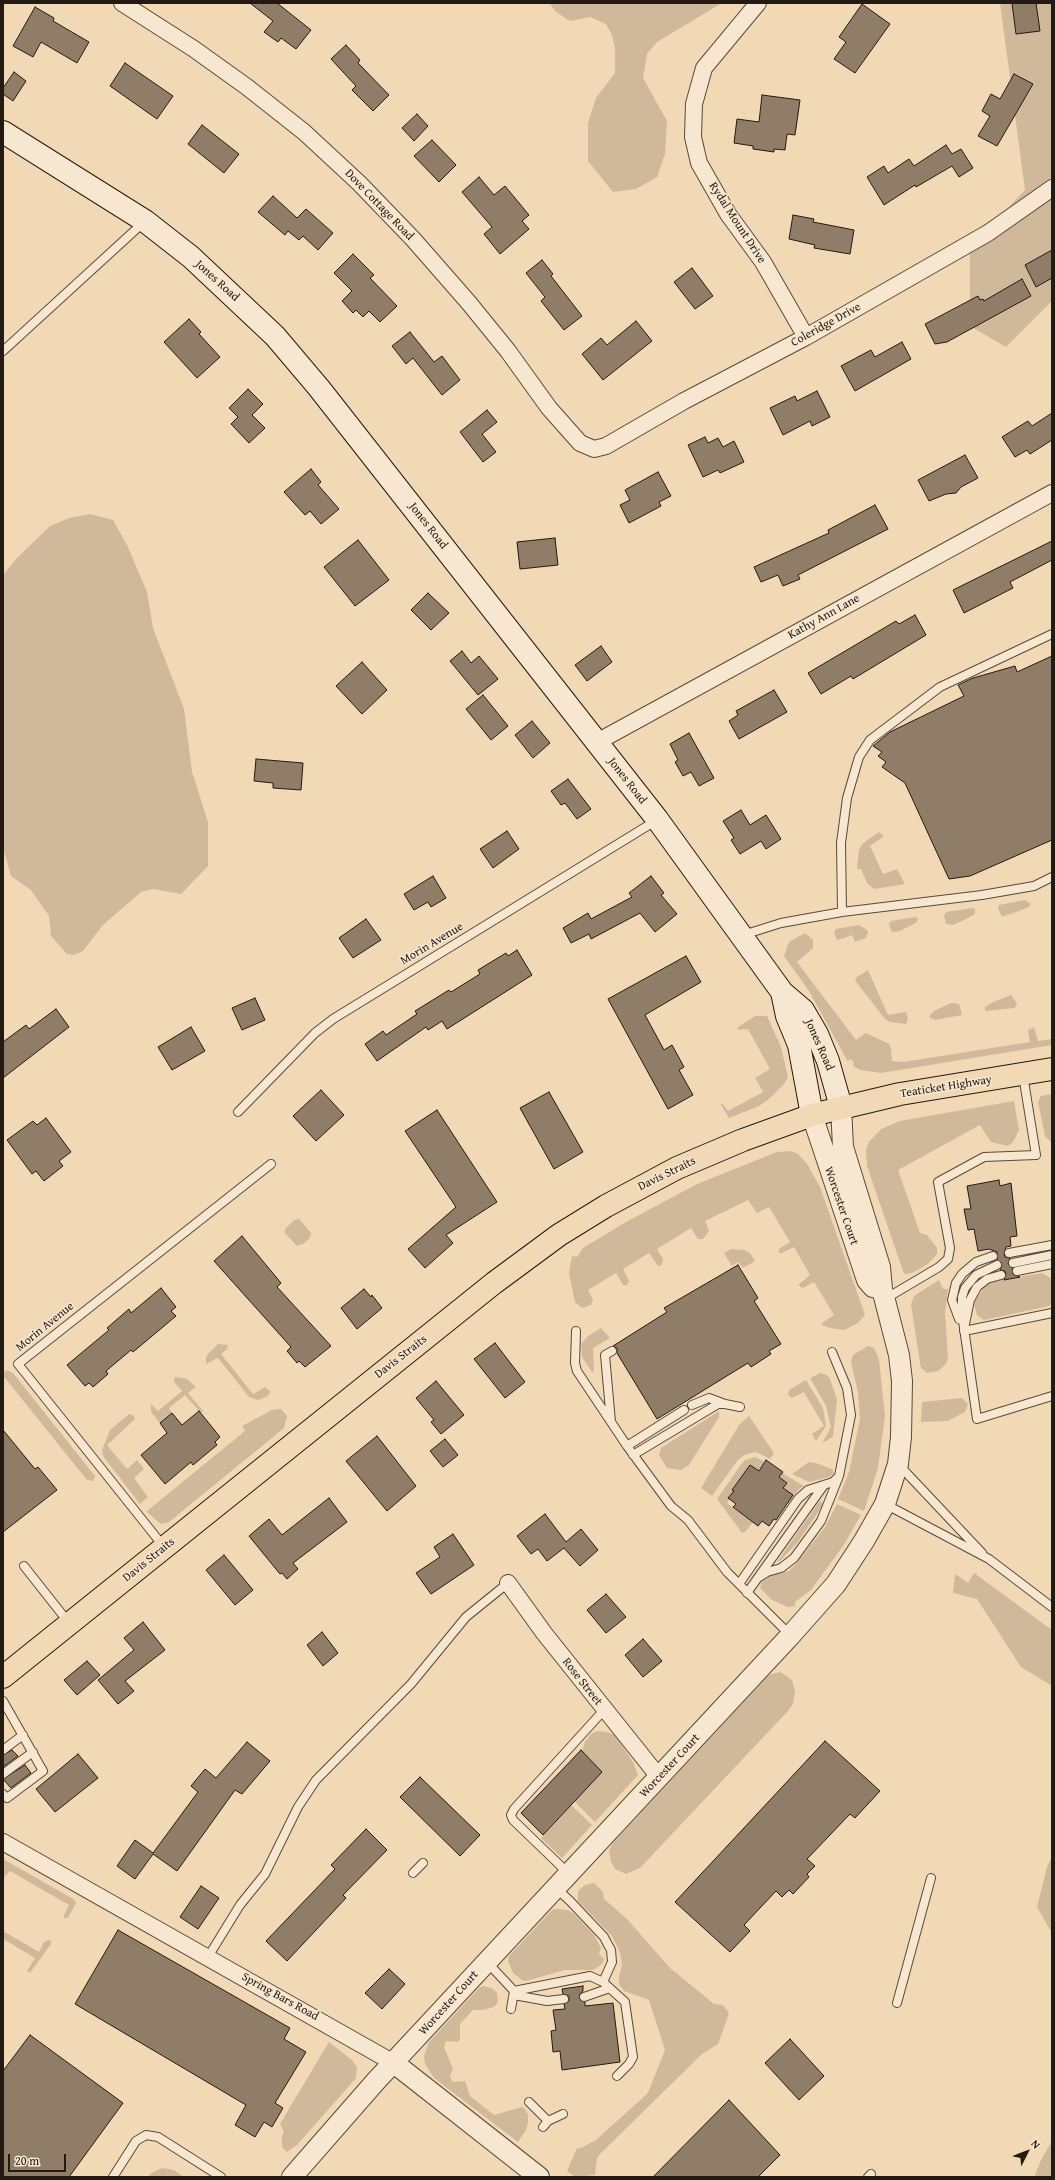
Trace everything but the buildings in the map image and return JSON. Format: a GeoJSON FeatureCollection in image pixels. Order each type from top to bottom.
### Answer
{"type":"FeatureCollection","features":[{"type":"Feature","properties":{"kind":"main road","name":"Jones Road"},"geometry":{"type":"LineString","coordinates":[[3,132],[145,221],[191,257],[275,336],[324,394],[657,819],[782,992],[803,1010],[817,1034],[831,1070],[841,1107]]}},
{"type":"Feature","properties":{"kind":"main road","name":"Jones Road"},"geometry":{"type":"LineString","coordinates":[[782,992],[787,1016],[799,1045],[812,1115]]}},
{"type":"Feature","properties":{"kind":"main road","name":"Teaticket Highway"},"geometry":{"type":"LineString","coordinates":[[841,1107],[900,1094],[1023,1075],[1052,1069]]}},
{"type":"Feature","properties":{"kind":"main road","name":"Davis Straits"},"geometry":{"type":"LineString","coordinates":[[3,1677],[488,1288],[578,1222],[677,1168],[743,1140],[812,1115],[841,1107]]}},
{"type":"Feature","properties":{"kind":"street","name":"Dove Cottage Road"},"geometry":{"type":"LineString","coordinates":[[122,3],[194,49],[247,86],[304,132],[359,183],[413,239],[469,303],[508,351],[549,408],[580,443],[594,449]]}},
{"type":"Feature","properties":{"kind":"street","name":"Rydal Mount Drive"},"geometry":{"type":"LineString","coordinates":[[758,3],[704,68],[694,104],[693,137],[699,163],[724,208],[763,262],[806,337]]}},
{"type":"Feature","properties":{"kind":"street","name":"Coleridge Drive"},"geometry":{"type":"LineString","coordinates":[[594,449],[606,446],[684,401],[806,337],[988,233],[1052,188]]}},
{"type":"Feature","properties":{"kind":"street","name":"Kathy Ann Lane"},"geometry":{"type":"LineString","coordinates":[[597,742],[1052,493]]}},
{"type":"Feature","properties":{"kind":"street","name":"Worcester Court"},"geometry":{"type":"LineString","coordinates":[[292,2177],[394,2063],[790,1636],[836,1584],[864,1541],[885,1504],[898,1464],[901,1437],[902,1381],[899,1355],[883,1294],[880,1267],[843,1147],[841,1107]]}},
{"type":"Feature","properties":{"kind":"street","name":"Worcester Court"},"geometry":{"type":"LineString","coordinates":[[812,1115],[825,1159],[867,1280],[873,1287],[883,1294]]}},
{"type":"Feature","properties":{"kind":"street","name":"Rose Street"},"geometry":{"type":"LineString","coordinates":[[508,1583],[604,1710],[659,1777]]}},
{"type":"Feature","properties":{"kind":"street","name":"Spring Bars Road"},"geometry":{"type":"LineString","coordinates":[[3,1842],[394,2063],[539,2177]]}},
{"type":"Feature","properties":{"kind":"lane"},"geometry":{"type":"LineString","coordinates":[[3,351],[145,221]]}},
{"type":"Feature","properties":{"kind":"lane"},"geometry":{"type":"LineString","coordinates":[[842,912],[841,843],[847,798],[859,756],[870,740],[940,687],[1052,634]]}},
{"type":"Feature","properties":{"kind":"lane","name":"Morin Avenue"},"geometry":{"type":"LineString","coordinates":[[238,1112],[319,1029],[332,1019],[657,819]]}},
{"type":"Feature","properties":{"kind":"lane"},"geometry":{"type":"LineString","coordinates":[[742,935],[781,923],[842,912],[982,895],[1034,886],[1052,877]]}},
{"type":"Feature","properties":{"kind":"lane"},"geometry":{"type":"LineString","coordinates":[[883,1294],[934,1271],[948,1259],[950,1248],[938,1182],[984,1157],[1036,1156],[1023,1075]]}},
{"type":"Feature","properties":{"kind":"lane","name":"Morin Avenue"},"geometry":{"type":"LineString","coordinates":[[164,1547],[18,1364],[271,1164]]}},
{"type":"Feature","properties":{"kind":"lane"},"geometry":{"type":"LineString","coordinates":[[1009,1253],[1052,1245]]}},
{"type":"Feature","properties":{"kind":"lane"},"geometry":{"type":"LineString","coordinates":[[1013,1262],[1052,1255]]}},
{"type":"Feature","properties":{"kind":"lane"},"geometry":{"type":"LineString","coordinates":[[964,1330],[952,1300],[952,1292],[962,1274],[968,1268],[976,1262],[993,1256]]}},
{"type":"Feature","properties":{"kind":"lane"},"geometry":{"type":"LineString","coordinates":[[1017,1272],[1052,1264]]}},
{"type":"Feature","properties":{"kind":"lane"},"geometry":{"type":"LineString","coordinates":[[997,1266],[976,1275],[965,1288],[961,1305],[977,1420],[1052,1396]]}},
{"type":"Feature","properties":{"kind":"lane"},"geometry":{"type":"LineString","coordinates":[[964,1330],[973,1293],[987,1279],[1001,1275]]}},
{"type":"Feature","properties":{"kind":"lane"},"geometry":{"type":"LineString","coordinates":[[964,1330],[1052,1313]]}},
{"type":"Feature","properties":{"kind":"lane"},"geometry":{"type":"LineString","coordinates":[[576,1331],[575,1363],[577,1371],[633,1455],[671,1506],[688,1520],[739,1584],[790,1636]]}},
{"type":"Feature","properties":{"kind":"lane"},"geometry":{"type":"LineString","coordinates":[[612,1351],[605,1355],[612,1423]]}},
{"type":"Feature","properties":{"kind":"lane"},"geometry":{"type":"LineString","coordinates":[[759,1577],[767,1572],[781,1568],[794,1558],[821,1521],[839,1476],[851,1416],[847,1388],[832,1352]]}},
{"type":"Feature","properties":{"kind":"lane"},"geometry":{"type":"LineString","coordinates":[[692,1405],[709,1398],[725,1404],[740,1407]]}},
{"type":"Feature","properties":{"kind":"lane"},"geometry":{"type":"LineString","coordinates":[[633,1455],[713,1407],[725,1404]]}},
{"type":"Feature","properties":{"kind":"lane"},"geometry":{"type":"LineString","coordinates":[[627,1446],[684,1410]]}},
{"type":"Feature","properties":{"kind":"lane"},"geometry":{"type":"LineString","coordinates":[[898,1464],[989,1559],[1052,1607]]}},
{"type":"Feature","properties":{"kind":"lane"},"geometry":{"type":"LineString","coordinates":[[739,1584],[798,1499],[808,1490],[833,1482],[839,1476]]}},
{"type":"Feature","properties":{"kind":"lane"},"geometry":{"type":"LineString","coordinates":[[747,1593],[824,1484]]}},
{"type":"Feature","properties":{"kind":"lane"},"geometry":{"type":"LineString","coordinates":[[885,1504],[989,1559]]}},
{"type":"Feature","properties":{"kind":"lane"},"geometry":{"type":"LineString","coordinates":[[24,1566],[70,1624]]}},
{"type":"Feature","properties":{"kind":"lane"},"geometry":{"type":"LineString","coordinates":[[208,1957],[240,1905],[265,1874],[298,1807],[316,1780],[411,1684],[466,1617],[508,1583]]}},
{"type":"Feature","properties":{"kind":"lane"},"geometry":{"type":"LineString","coordinates":[[3,1701],[43,1771],[7,1798],[3,1794]]}},
{"type":"Feature","properties":{"kind":"lane"},"geometry":{"type":"LineString","coordinates":[[603,1982],[612,1962],[611,1950],[608,1943],[575,1906],[562,1881],[513,1820],[511,1815],[604,1710]]}},
{"type":"Feature","properties":{"kind":"lane"},"geometry":{"type":"LineString","coordinates":[[3,1750],[23,1735]]}},
{"type":"Feature","properties":{"kind":"lane"},"geometry":{"type":"LineString","coordinates":[[3,1774],[33,1752]]}},
{"type":"Feature","properties":{"kind":"lane"},"geometry":{"type":"LineString","coordinates":[[413,1873],[423,1863]]}},
{"type":"Feature","properties":{"kind":"lane"},"geometry":{"type":"LineString","coordinates":[[897,2003],[931,1878]]}},
{"type":"Feature","properties":{"kind":"lane"},"geometry":{"type":"LineString","coordinates":[[487,1962],[514,1993],[547,2001],[564,1999]]}},
{"type":"Feature","properties":{"kind":"lane"},"geometry":{"type":"LineString","coordinates":[[514,1993],[590,1976],[603,1982],[624,2002],[632,2057],[629,2064],[617,2076]]}},
{"type":"Feature","properties":{"kind":"lane"},"geometry":{"type":"LineString","coordinates":[[584,1997],[610,1988]]}},
{"type":"Feature","properties":{"kind":"lane"},"geometry":{"type":"LineString","coordinates":[[511,2009],[514,1993]]}},
{"type":"Feature","properties":{"kind":"lane"},"geometry":{"type":"LineString","coordinates":[[529,2102],[546,2124],[563,2114]]}},
{"type":"Feature","properties":{"kind":"lane"},"geometry":{"type":"LineString","coordinates":[[113,2177],[136,2141],[146,2136],[158,2137],[221,2177]]}},
{"type":"Feature","properties":{"kind":"shaded area"},"geometry":{"type":"Polygon","coordinates":[[[549,3],[722,3],[657,42],[647,54],[643,78],[667,121],[665,154],[657,177],[636,189],[613,192],[588,161],[588,123],[596,98],[615,73],[615,48],[612,35],[606,24],[590,17],[570,21],[556,12],[549,3]]]}},
{"type":"Feature","properties":{"kind":"shaded area"},"geometry":{"type":"Polygon","coordinates":[[[1000,3],[1052,3],[1052,301],[1006,347],[970,326],[970,247],[1025,190],[1000,3]]]}},
{"type":"Feature","properties":{"kind":"shaded area"},"geometry":{"type":"Polygon","coordinates":[[[90,514],[113,520],[127,545],[147,592],[153,628],[184,709],[192,772],[208,822],[208,866],[181,894],[153,889],[141,892],[103,925],[83,951],[74,955],[67,954],[51,936],[49,916],[31,890],[11,876],[4,851],[3,575],[18,557],[50,526],[69,518],[90,514]]]}},
{"type":"Feature","properties":{"kind":"shaded area"},"geometry":{"type":"Polygon","coordinates":[[[879,832],[883,835],[883,837],[870,846],[883,874],[897,869],[905,884],[874,889],[867,883],[861,869],[857,869],[859,850],[862,844],[879,832]]]}},
{"type":"Feature","properties":{"kind":"shaded area"},"geometry":{"type":"Polygon","coordinates":[[[1025,900],[1031,904],[1029,907],[1002,917],[998,908],[999,905],[1025,900]]]}},
{"type":"Feature","properties":{"kind":"shaded area"},"geometry":{"type":"Polygon","coordinates":[[[973,908],[975,909],[975,914],[953,925],[946,924],[944,916],[946,912],[973,908]]]}},
{"type":"Feature","properties":{"kind":"shaded area"},"geometry":{"type":"Polygon","coordinates":[[[915,917],[919,919],[914,924],[900,931],[891,931],[889,924],[891,921],[915,917]]]}},
{"type":"Feature","properties":{"kind":"shaded area"},"geometry":{"type":"Polygon","coordinates":[[[859,925],[867,930],[868,932],[866,938],[855,942],[852,935],[838,940],[836,938],[834,932],[836,929],[859,925]]]}},
{"type":"Feature","properties":{"kind":"shaded area"},"geometry":{"type":"Polygon","coordinates":[[[805,933],[813,940],[813,948],[797,962],[856,1040],[866,1033],[889,1044],[891,1048],[892,1061],[903,1062],[1030,1042],[1028,1030],[1034,1027],[1038,1041],[1052,1039],[1052,1045],[881,1073],[860,1070],[853,1066],[854,1063],[851,1059],[848,1061],[847,1060],[809,991],[784,956],[789,942],[805,933]]]}},
{"type":"Feature","properties":{"kind":"shaded area"},"geometry":{"type":"Polygon","coordinates":[[[868,970],[888,1015],[906,1012],[908,1019],[906,1024],[890,1022],[885,1019],[857,983],[855,979],[868,970]]]}},
{"type":"Feature","properties":{"kind":"shaded area"},"geometry":{"type":"Polygon","coordinates":[[[1011,995],[1017,1004],[1015,1008],[985,1011],[985,1007],[991,1003],[1011,995]]]}},
{"type":"Feature","properties":{"kind":"shaded area"},"geometry":{"type":"Polygon","coordinates":[[[951,1003],[959,1004],[962,1015],[935,1020],[930,1018],[929,1016],[934,1011],[951,1003]]]}},
{"type":"Feature","properties":{"kind":"shaded area"},"geometry":{"type":"Polygon","coordinates":[[[755,1016],[767,1016],[781,1047],[788,1077],[784,1084],[769,1099],[759,1106],[729,1118],[721,1105],[722,1103],[728,1111],[763,1092],[755,1078],[770,1069],[748,1029],[737,1030],[738,1027],[755,1016]]]}},
{"type":"Feature","properties":{"kind":"shaded area"},"geometry":{"type":"Polygon","coordinates":[[[1052,1094],[1051,1142],[1045,1136],[1038,1102],[1041,1096],[1052,1094]]]}},
{"type":"Feature","properties":{"kind":"shaded area"},"geometry":{"type":"Polygon","coordinates":[[[1014,1101],[1019,1130],[1013,1142],[1008,1146],[991,1142],[980,1125],[898,1170],[920,1233],[927,1235],[937,1248],[937,1254],[928,1264],[912,1273],[904,1274],[867,1166],[866,1149],[869,1142],[881,1129],[900,1121],[1014,1101]]]}},
{"type":"Feature","properties":{"kind":"shaded area"},"geometry":{"type":"Polygon","coordinates":[[[791,1151],[798,1154],[807,1164],[820,1187],[865,1315],[858,1323],[844,1330],[822,1325],[822,1323],[834,1315],[814,1282],[803,1288],[798,1285],[810,1275],[794,1247],[779,1253],[779,1249],[790,1242],[769,1207],[757,1213],[748,1200],[705,1221],[709,1231],[703,1239],[698,1239],[691,1228],[657,1249],[663,1259],[662,1265],[658,1266],[649,1253],[623,1269],[629,1281],[627,1285],[623,1285],[616,1273],[588,1290],[593,1300],[591,1305],[582,1308],[575,1302],[569,1273],[572,1256],[577,1257],[583,1248],[626,1222],[697,1184],[777,1152],[791,1151]]]}},
{"type":"Feature","properties":{"kind":"shaded area"},"geometry":{"type":"Polygon","coordinates":[[[299,1219],[311,1233],[310,1238],[303,1244],[297,1246],[285,1233],[285,1229],[294,1220],[299,1219]]]}},
{"type":"Feature","properties":{"kind":"shaded area"},"geometry":{"type":"Polygon","coordinates":[[[731,1249],[744,1250],[750,1253],[755,1261],[743,1268],[738,1262],[732,1266],[724,1253],[731,1249]]]}},
{"type":"Feature","properties":{"kind":"shaded area"},"geometry":{"type":"Polygon","coordinates":[[[1042,1273],[1052,1279],[1052,1303],[1049,1306],[984,1320],[977,1315],[974,1304],[976,1297],[987,1285],[994,1281],[1042,1273]]]}},
{"type":"Feature","properties":{"kind":"shaded area"},"geometry":{"type":"Polygon","coordinates":[[[939,1280],[943,1289],[948,1289],[945,1312],[948,1358],[946,1364],[938,1371],[927,1373],[921,1368],[911,1304],[914,1296],[939,1280]]]}},
{"type":"Feature","properties":{"kind":"shaded area"},"geometry":{"type":"Polygon","coordinates":[[[601,1328],[610,1338],[593,1348],[594,1371],[592,1372],[582,1357],[581,1344],[588,1336],[601,1328]]]}},
{"type":"Feature","properties":{"kind":"shaded area"},"geometry":{"type":"Polygon","coordinates":[[[218,1344],[228,1345],[227,1349],[221,1354],[253,1394],[265,1387],[270,1391],[268,1396],[258,1400],[249,1397],[218,1358],[206,1364],[206,1357],[218,1344]]]}},
{"type":"Feature","properties":{"kind":"shaded area"},"geometry":{"type":"Polygon","coordinates":[[[868,1346],[874,1348],[879,1359],[885,1416],[878,1468],[864,1511],[838,1499],[849,1472],[860,1419],[858,1393],[851,1362],[853,1355],[868,1346]]]}},
{"type":"Feature","properties":{"kind":"shaded area"},"geometry":{"type":"Polygon","coordinates":[[[7,1370],[13,1373],[95,1476],[93,1481],[87,1480],[5,1378],[3,1373],[7,1370]]]}},
{"type":"Feature","properties":{"kind":"shaded area"},"geometry":{"type":"Polygon","coordinates":[[[820,1373],[827,1375],[830,1379],[837,1400],[833,1437],[822,1443],[831,1427],[826,1406],[810,1378],[820,1373]]]}},
{"type":"Feature","properties":{"kind":"shaded area"},"geometry":{"type":"Polygon","coordinates":[[[174,1378],[187,1379],[196,1387],[188,1393],[203,1411],[201,1413],[185,1395],[169,1408],[172,1413],[160,1423],[151,1412],[151,1404],[158,1411],[182,1391],[174,1382],[174,1378]]]}},
{"type":"Feature","properties":{"kind":"shaded area"},"geometry":{"type":"Polygon","coordinates":[[[806,1380],[823,1408],[826,1426],[816,1441],[812,1434],[824,1426],[804,1392],[792,1398],[788,1395],[789,1390],[806,1380]]]}},
{"type":"Feature","properties":{"kind":"shaded area"},"geometry":{"type":"Polygon","coordinates":[[[962,1398],[968,1404],[965,1412],[948,1421],[921,1422],[922,1402],[962,1398]]]}},
{"type":"Feature","properties":{"kind":"shaded area"},"geometry":{"type":"Polygon","coordinates":[[[281,1409],[287,1416],[284,1428],[169,1522],[161,1524],[147,1512],[245,1431],[242,1426],[272,1410],[281,1409]]]}},
{"type":"Feature","properties":{"kind":"shaded area"},"geometry":{"type":"Polygon","coordinates":[[[719,1411],[719,1417],[689,1465],[681,1470],[667,1468],[659,1455],[661,1448],[719,1411]]]}},
{"type":"Feature","properties":{"kind":"shaded area"},"geometry":{"type":"Polygon","coordinates":[[[129,1414],[133,1415],[135,1419],[107,1445],[127,1469],[137,1460],[144,1469],[134,1478],[148,1497],[140,1504],[103,1456],[102,1450],[110,1430],[129,1414]]]}},
{"type":"Feature","properties":{"kind":"shaded area"},"geometry":{"type":"Polygon","coordinates":[[[749,1416],[774,1453],[770,1459],[756,1452],[744,1455],[737,1461],[712,1496],[701,1488],[739,1425],[749,1416]]]}},
{"type":"Feature","properties":{"kind":"shaded area"},"geometry":{"type":"Polygon","coordinates":[[[755,1457],[765,1462],[758,1471],[750,1465],[732,1490],[734,1491],[727,1503],[753,1522],[746,1531],[742,1533],[717,1499],[745,1460],[755,1457]]]}},
{"type":"Feature","properties":{"kind":"shaded area"},"geometry":{"type":"Polygon","coordinates":[[[809,1462],[832,1469],[834,1473],[829,1477],[809,1482],[792,1474],[809,1462]]]}},
{"type":"Feature","properties":{"kind":"shaded area"},"geometry":{"type":"Polygon","coordinates":[[[782,1473],[804,1486],[799,1489],[788,1504],[792,1495],[783,1488],[787,1483],[780,1478],[782,1473]]]}},
{"type":"Feature","properties":{"kind":"shaded area"},"geometry":{"type":"Polygon","coordinates":[[[821,1501],[823,1505],[798,1542],[780,1561],[777,1562],[819,1502],[821,1501]]]}},
{"type":"Feature","properties":{"kind":"shaded area"},"geometry":{"type":"Polygon","coordinates":[[[837,1504],[861,1515],[843,1546],[811,1590],[795,1602],[795,1606],[788,1607],[772,1600],[760,1588],[762,1581],[769,1576],[789,1571],[796,1564],[825,1527],[837,1504]]]}},
{"type":"Feature","properties":{"kind":"shaded area"},"geometry":{"type":"Polygon","coordinates":[[[974,1573],[1052,1630],[1052,1686],[1021,1667],[977,1599],[953,1593],[955,1574],[968,1583],[974,1573]]]}},
{"type":"Feature","properties":{"kind":"shaded area"},"geometry":{"type":"Polygon","coordinates":[[[780,1672],[792,1680],[795,1692],[793,1704],[787,1712],[640,1868],[626,1874],[615,1869],[611,1862],[609,1850],[614,1842],[769,1675],[780,1672]]]}},
{"type":"Feature","properties":{"kind":"shaded area"},"geometry":{"type":"Polygon","coordinates":[[[597,1731],[615,1735],[633,1762],[638,1775],[595,1822],[574,1801],[594,1763],[582,1751],[585,1742],[591,1734],[597,1731]]]}},
{"type":"Feature","properties":{"kind":"shaded area"},"geometry":{"type":"Polygon","coordinates":[[[571,1805],[592,1825],[562,1858],[541,1838],[571,1805]]]}},
{"type":"Feature","properties":{"kind":"shaded area"},"geometry":{"type":"Polygon","coordinates":[[[1052,1856],[1052,1933],[1037,1907],[1047,1867],[1052,1856]]]}},
{"type":"Feature","properties":{"kind":"shaded area"},"geometry":{"type":"Polygon","coordinates":[[[3,1859],[75,1900],[76,1903],[68,1918],[64,1918],[64,1915],[69,1905],[10,1871],[3,1878],[3,1859]]]}},
{"type":"Feature","properties":{"kind":"shaded area"},"geometry":{"type":"Polygon","coordinates":[[[594,1883],[603,1892],[604,1899],[627,1919],[670,1968],[714,2004],[723,2005],[729,2013],[718,2044],[702,2054],[600,2154],[597,2158],[595,2175],[575,2177],[567,2171],[577,2148],[581,2148],[596,2140],[648,2093],[665,2050],[649,2000],[624,1991],[619,1984],[622,1965],[620,1952],[612,1936],[578,1901],[578,1891],[585,1885],[594,1883]]]}},
{"type":"Feature","properties":{"kind":"shaded area"},"geometry":{"type":"Polygon","coordinates":[[[552,1910],[568,1910],[574,1914],[594,1935],[601,1948],[599,1954],[604,1959],[602,1964],[593,1970],[565,1970],[526,1981],[522,1980],[513,1973],[508,1961],[509,1956],[552,1910]]]}},
{"type":"Feature","properties":{"kind":"shaded area"},"geometry":{"type":"Polygon","coordinates":[[[3,1931],[39,1952],[44,1942],[48,1940],[51,1941],[51,1944],[30,1973],[27,1971],[35,1958],[3,1939],[3,1931]]]}},
{"type":"Feature","properties":{"kind":"shaded area"},"geometry":{"type":"Polygon","coordinates":[[[484,1986],[493,1989],[497,1993],[498,2002],[494,2007],[483,2010],[473,2010],[460,2024],[460,2039],[458,2042],[446,2041],[444,2047],[453,2069],[450,2075],[453,2082],[465,2081],[470,2096],[494,2115],[522,2107],[525,2109],[528,2115],[528,2123],[526,2130],[518,2142],[434,2078],[425,2064],[424,2056],[429,2042],[479,1988],[484,1986]]]}},
{"type":"Feature","properties":{"kind":"shaded area"},"geometry":{"type":"Polygon","coordinates":[[[329,2042],[352,2060],[357,2067],[356,2078],[297,2145],[287,2152],[282,2147],[282,2136],[284,2132],[280,2124],[329,2042]]]}},
{"type":"Feature","properties":{"kind":"shaded area"},"geometry":{"type":"Polygon","coordinates":[[[1052,2141],[1052,2177],[1037,2177],[1035,2175],[1041,2160],[1052,2141]]]}},
{"type":"Feature","properties":{"kind":"shaded area"},"geometry":{"type":"Polygon","coordinates":[[[162,2168],[174,2170],[184,2177],[148,2177],[150,2174],[162,2168]]]}}]}
